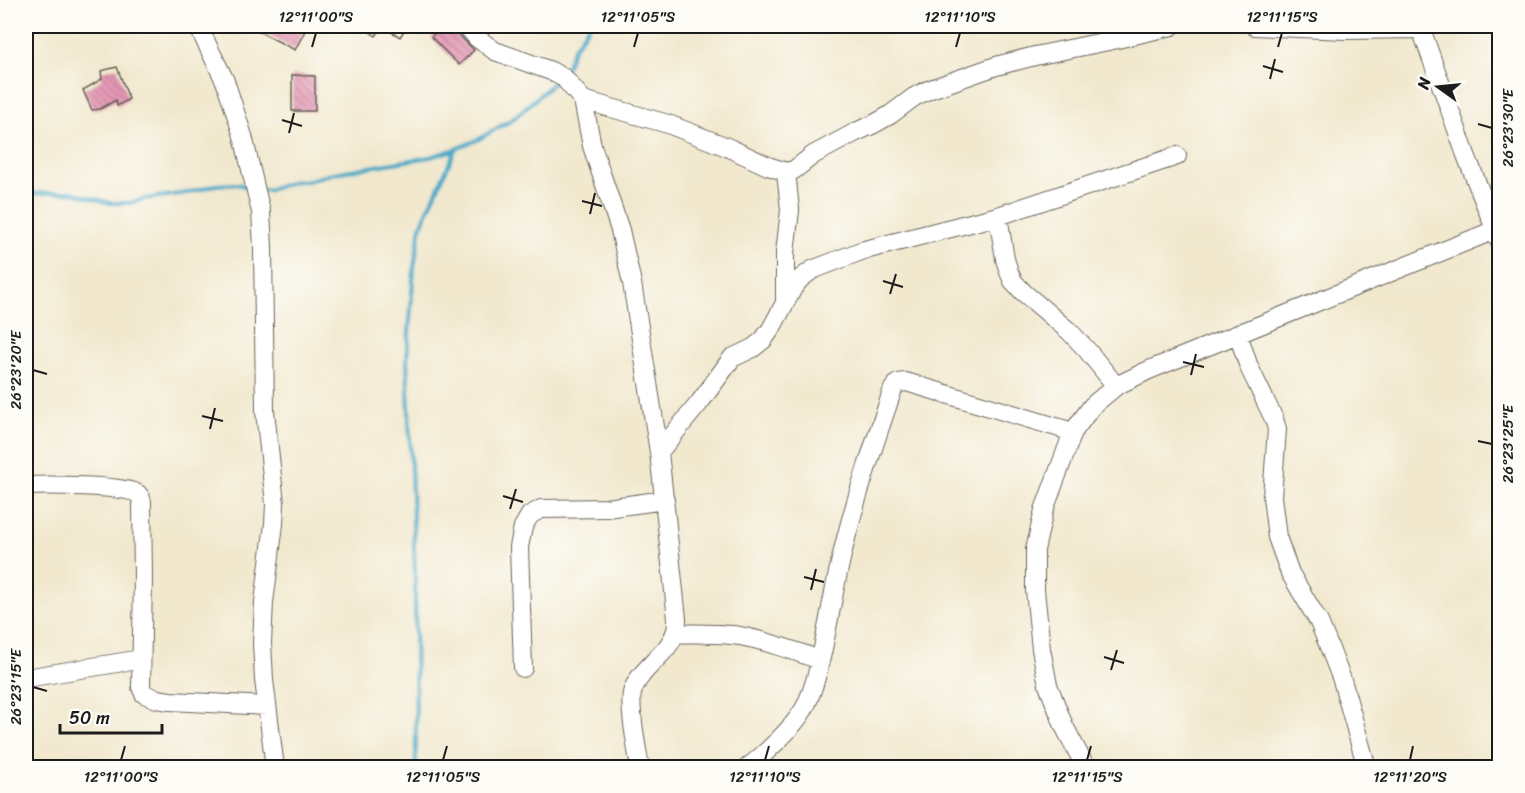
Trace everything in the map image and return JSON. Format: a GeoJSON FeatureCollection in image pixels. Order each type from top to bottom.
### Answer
{"type":"FeatureCollection","features":[{"type":"Feature","properties":{"kind":"street"},"geometry":{"type":"LineString","coordinates":[[198,26],[225,81],[243,136],[261,212],[265,411],[275,504],[264,602],[262,643],[264,680],[275,768]]}},
{"type":"Feature","properties":{"kind":"street"},"geometry":{"type":"LineString","coordinates":[[467,26],[477,38],[495,51],[564,78],[583,100],[592,146],[620,230],[632,283],[659,452],[677,619],[675,633],[668,645],[640,678],[632,696],[639,768]]}},
{"type":"Feature","properties":{"kind":"street"},"geometry":{"type":"LineString","coordinates":[[583,100],[668,124],[786,172],[794,170],[813,155],[882,119],[928,90],[996,66],[1172,26]]}},
{"type":"Feature","properties":{"kind":"street"},"geometry":{"type":"LineString","coordinates":[[1086,768],[1064,726],[1048,685],[1041,648],[1035,590],[1035,550],[1044,510],[1073,432],[1092,406],[1116,386],[1149,370],[1498,233],[1466,155],[1421,27],[1346,30],[1254,26]]}},
{"type":"Feature","properties":{"kind":"street"},"geometry":{"type":"LineString","coordinates":[[659,452],[732,358],[753,348],[763,340],[800,279],[812,270],[861,251],[998,216],[1177,156]]}},
{"type":"Feature","properties":{"kind":"street"},"geometry":{"type":"LineString","coordinates":[[785,303],[785,253],[790,210],[786,172]]}},
{"type":"Feature","properties":{"kind":"street"},"geometry":{"type":"LineString","coordinates":[[998,216],[1005,259],[1013,281],[1076,338],[1116,386]]}},
{"type":"Feature","properties":{"kind":"street"},"geometry":{"type":"LineString","coordinates":[[1238,334],[1249,367],[1277,429],[1272,497],[1277,537],[1290,573],[1319,622],[1330,649],[1342,680],[1367,768]]}},
{"type":"Feature","properties":{"kind":"street"},"geometry":{"type":"LineString","coordinates":[[747,768],[782,737],[803,711],[812,692],[857,493],[893,389],[898,384],[906,382],[1073,432]]}},
{"type":"Feature","properties":{"kind":"street"},"geometry":{"type":"LineString","coordinates":[[26,486],[73,485],[122,490],[137,493],[141,497],[143,577],[141,687],[144,694],[170,701],[267,706]]}},
{"type":"Feature","properties":{"kind":"street"},"geometry":{"type":"LineString","coordinates":[[523,668],[519,547],[523,527],[530,515],[541,509],[606,508],[665,500]]}},
{"type":"Feature","properties":{"kind":"street"},"geometry":{"type":"LineString","coordinates":[[675,633],[739,636],[778,645],[820,660]]}},
{"type":"Feature","properties":{"kind":"street"},"geometry":{"type":"LineString","coordinates":[[26,678],[141,659]]}},
{"type":"Feature","properties":{"kind":"building"},"geometry":{"type":"Polygon","coordinates":[[[248,26],[303,26],[307,27],[295,50],[248,26]]]}},
{"type":"Feature","properties":{"kind":"building"},"geometry":{"type":"Polygon","coordinates":[[[361,26],[383,26],[376,36],[361,26]]]}},
{"type":"Feature","properties":{"kind":"building"},"geometry":{"type":"Polygon","coordinates":[[[387,26],[407,26],[400,37],[385,28],[387,26]]]}},
{"type":"Feature","properties":{"kind":"building"},"geometry":{"type":"Polygon","coordinates":[[[443,26],[450,26],[474,50],[459,65],[431,37],[443,26]]]}},
{"type":"Feature","properties":{"kind":"building"},"geometry":{"type":"Polygon","coordinates":[[[117,67],[129,99],[117,106],[116,100],[100,109],[92,110],[83,90],[102,79],[101,71],[117,67]]]}},
{"type":"Feature","properties":{"kind":"building"},"geometry":{"type":"Polygon","coordinates":[[[292,75],[315,76],[315,111],[292,111],[292,75]]]}},
{"type":"Feature","properties":{"kind":"waterway"},"geometry":{"type":"LineString","coordinates":[[562,72],[566,68],[573,49],[589,26]]}},
{"type":"Feature","properties":{"kind":"waterway"},"geometry":{"type":"LineString","coordinates":[[262,190],[334,173],[430,157],[453,150],[477,140],[513,119],[557,80]]}},
{"type":"Feature","properties":{"kind":"waterway"},"geometry":{"type":"LineString","coordinates":[[416,768],[415,574],[407,359],[414,267],[421,226],[456,148]]}},
{"type":"Feature","properties":{"kind":"waterway"},"geometry":{"type":"LineString","coordinates":[[26,194],[71,192],[110,203],[129,203],[187,193],[216,185],[237,184],[249,187]]}}]}
